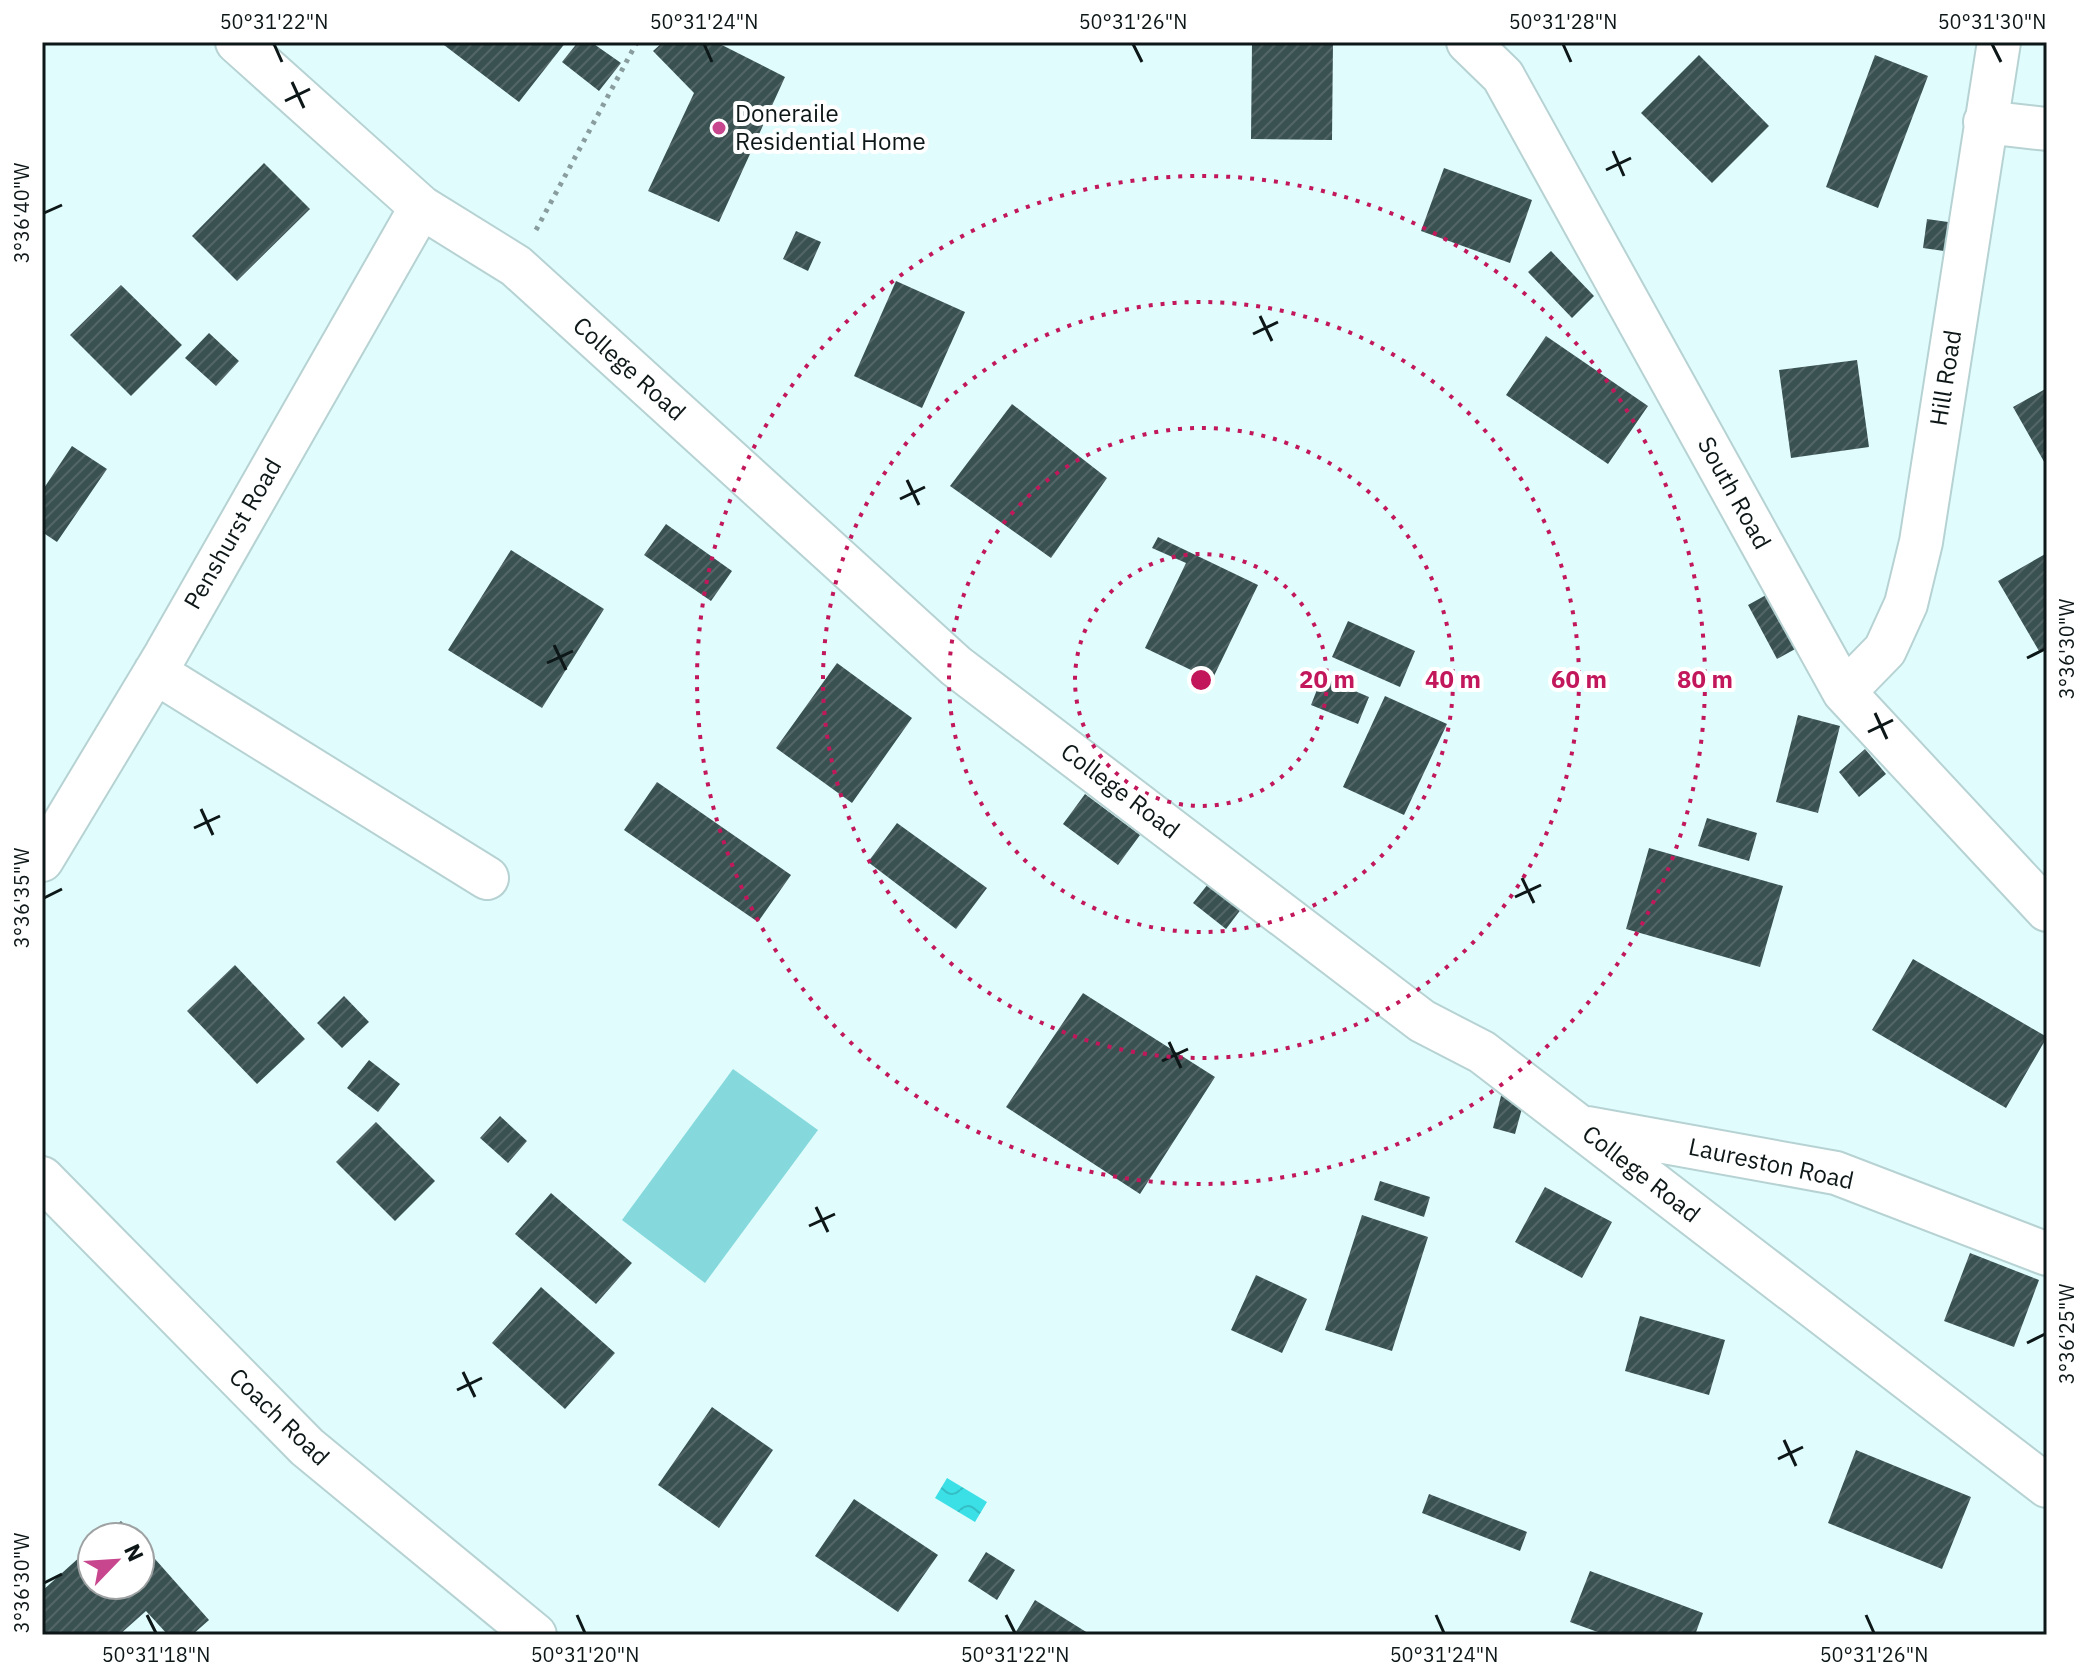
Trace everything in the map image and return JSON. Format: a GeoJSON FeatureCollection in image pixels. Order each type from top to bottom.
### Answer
{"type":"FeatureCollection","features":[{"type":"Feature","properties":{"kind":"street","name":"College Road"},"geometry":{"type":"LineString","coordinates":[[237,42],[421,207],[516,266],[956,666],[1422,1021],[1482,1052],[1849,1337],[2047,1486]]}},
{"type":"Feature","properties":{"kind":"street","name":"South Road"},"geometry":{"type":"LineString","coordinates":[[1468,42],[1503,76],[1844,692],[2047,910]]}},
{"type":"Feature","properties":{"kind":"street","name":"Hill Road"},"geometry":{"type":"LineString","coordinates":[[1844,692],[1885,650],[1906,604],[1918,557],[1999,42]]}},
{"type":"Feature","properties":{"kind":"street"},"geometry":{"type":"LineString","coordinates":[[1985,122],[2047,129]]}},
{"type":"Feature","properties":{"kind":"street","name":"Penshurst Road"},"geometry":{"type":"LineString","coordinates":[[42,860],[155,672],[421,207]]}},
{"type":"Feature","properties":{"kind":"street"},"geometry":{"type":"LineString","coordinates":[[155,672],[487,878]]}},
{"type":"Feature","properties":{"kind":"street","name":"Laureston Road"},"geometry":{"type":"LineString","coordinates":[[1580,1126],[1836,1173],[2047,1254]]}},
{"type":"Feature","properties":{"kind":"street","name":"Coach Road"},"geometry":{"type":"LineString","coordinates":[[47,1194],[307,1447],[535,1635]]}},
{"type":"Feature","properties":{"kind":"path"},"geometry":{"type":"LineString","coordinates":[[516,266],[637,42]]}},
{"type":"Feature","properties":{"kind":"shaded area"},"geometry":{"type":"Polygon","coordinates":[[[733,1069],[818,1130],[705,1283],[622,1220],[733,1069]]]}},
{"type":"Feature","properties":{"kind":"water"},"geometry":{"type":"Polygon","coordinates":[[[947,1478],[987,1502],[975,1522],[935,1498],[947,1478]]]}},
{"type":"Feature","properties":{"kind":"building"},"geometry":{"type":"Polygon","coordinates":[[[440,42],[566,42],[519,102],[440,42]]]}},
{"type":"Feature","properties":{"kind":"building"},"geometry":{"type":"Polygon","coordinates":[[[578,42],[591,42],[621,63],[599,91],[562,62],[578,42]]]}},
{"type":"Feature","properties":{"kind":"building"},"geometry":{"type":"Polygon","coordinates":[[[663,42],[716,42],[785,77],[719,222],[648,191],[694,93],[653,51],[663,42]]]}},
{"type":"Feature","properties":{"kind":"building"},"geometry":{"type":"Polygon","coordinates":[[[1252,42],[1333,42],[1332,140],[1251,139],[1252,42]]]}},
{"type":"Feature","properties":{"kind":"building"},"geometry":{"type":"Polygon","coordinates":[[[1699,55],[1769,126],[1712,183],[1641,113],[1699,55]]]}},
{"type":"Feature","properties":{"kind":"building"},"geometry":{"type":"Polygon","coordinates":[[[1875,55],[1928,76],[1878,208],[1826,187],[1875,55]]]}},
{"type":"Feature","properties":{"kind":"building"},"geometry":{"type":"Polygon","coordinates":[[[264,163],[310,209],[237,281],[192,236],[264,163]]]}},
{"type":"Feature","properties":{"kind":"building"},"geometry":{"type":"Polygon","coordinates":[[[1444,168],[1532,200],[1510,263],[1421,231],[1444,168]]]}},
{"type":"Feature","properties":{"kind":"building"},"geometry":{"type":"Polygon","coordinates":[[[1927,219],[1962,224],[1958,253],[1923,248],[1927,219]]]}},
{"type":"Feature","properties":{"kind":"building"},"geometry":{"type":"Polygon","coordinates":[[[796,231],[821,242],[808,271],[783,259],[796,231]]]}},
{"type":"Feature","properties":{"kind":"building"},"geometry":{"type":"Polygon","coordinates":[[[1551,251],[1594,296],[1572,318],[1528,272],[1551,251]]]}},
{"type":"Feature","properties":{"kind":"building"},"geometry":{"type":"Polygon","coordinates":[[[896,281],[965,312],[922,408],[854,376],[896,281]]]}},
{"type":"Feature","properties":{"kind":"building"},"geometry":{"type":"Polygon","coordinates":[[[121,285],[182,345],[131,396],[70,335],[121,285]]]}},
{"type":"Feature","properties":{"kind":"building"},"geometry":{"type":"Polygon","coordinates":[[[209,333],[239,361],[216,386],[185,358],[209,333]]]}},
{"type":"Feature","properties":{"kind":"building"},"geometry":{"type":"Polygon","coordinates":[[[1546,336],[1648,406],[1608,464],[1506,395],[1546,336]]]}},
{"type":"Feature","properties":{"kind":"building"},"geometry":{"type":"Polygon","coordinates":[[[1857,360],[1869,447],[1791,458],[1779,370],[1857,360]]]}},
{"type":"Feature","properties":{"kind":"building"},"geometry":{"type":"Polygon","coordinates":[[[2047,388],[2047,467],[2013,407],[2047,388]]]}},
{"type":"Feature","properties":{"kind":"building"},"geometry":{"type":"Polygon","coordinates":[[[1012,404],[1107,478],[1051,558],[950,486],[1012,404]]]}},
{"type":"Feature","properties":{"kind":"building"},"geometry":{"type":"Polygon","coordinates":[[[72,446],[107,469],[57,542],[42,532],[42,491],[72,446]]]}},
{"type":"Feature","properties":{"kind":"building"},"geometry":{"type":"Polygon","coordinates":[[[666,524],[732,571],[711,601],[644,555],[666,524]]]}},
{"type":"Feature","properties":{"kind":"building"},"geometry":{"type":"Polygon","coordinates":[[[1158,537],[1258,585],[1212,680],[1145,648],[1186,563],[1152,548],[1158,537]]]}},
{"type":"Feature","properties":{"kind":"building"},"geometry":{"type":"Polygon","coordinates":[[[511,550],[604,609],[542,708],[448,650],[511,550]]]}},
{"type":"Feature","properties":{"kind":"building"},"geometry":{"type":"Polygon","coordinates":[[[2047,553],[2047,647],[2039,651],[1998,581],[2047,553]]]}},
{"type":"Feature","properties":{"kind":"building"},"geometry":{"type":"Polygon","coordinates":[[[1777,589],[1806,643],[1777,659],[1748,605],[1777,589]]]}},
{"type":"Feature","properties":{"kind":"building"},"geometry":{"type":"Polygon","coordinates":[[[1348,621],[1415,651],[1400,687],[1332,657],[1348,621]]]}},
{"type":"Feature","properties":{"kind":"building"},"geometry":{"type":"Polygon","coordinates":[[[837,663],[912,718],[852,803],[776,748],[837,663]]]}},
{"type":"Feature","properties":{"kind":"building"},"geometry":{"type":"Polygon","coordinates":[[[1322,677],[1369,697],[1358,724],[1311,705],[1322,677]]]}},
{"type":"Feature","properties":{"kind":"building"},"geometry":{"type":"Polygon","coordinates":[[[1385,696],[1447,724],[1404,815],[1343,787],[1385,696]]]}},
{"type":"Feature","properties":{"kind":"building"},"geometry":{"type":"Polygon","coordinates":[[[1798,715],[1840,726],[1818,813],[1776,802],[1798,715]]]}},
{"type":"Feature","properties":{"kind":"building"},"geometry":{"type":"Polygon","coordinates":[[[1865,749],[1886,774],[1859,797],[1839,772],[1865,749]]]}},
{"type":"Feature","properties":{"kind":"building"},"geometry":{"type":"Polygon","coordinates":[[[657,782],[791,875],[758,922],[624,830],[657,782]]]}},
{"type":"Feature","properties":{"kind":"building"},"geometry":{"type":"Polygon","coordinates":[[[1085,794],[1140,835],[1118,865],[1063,824],[1085,794]]]}},
{"type":"Feature","properties":{"kind":"building"},"geometry":{"type":"Polygon","coordinates":[[[1707,818],[1757,833],[1749,861],[1698,846],[1707,818]]]}},
{"type":"Feature","properties":{"kind":"building"},"geometry":{"type":"Polygon","coordinates":[[[897,823],[987,888],[956,929],[868,862],[897,823]]]}},
{"type":"Feature","properties":{"kind":"building"},"geometry":{"type":"Polygon","coordinates":[[[1649,848],[1783,886],[1760,967],[1626,929],[1649,848]]]}},
{"type":"Feature","properties":{"kind":"building"},"geometry":{"type":"Polygon","coordinates":[[[1208,884],[1242,908],[1226,929],[1193,903],[1208,884]]]}},
{"type":"Feature","properties":{"kind":"building"},"geometry":{"type":"Polygon","coordinates":[[[1913,959],[2047,1037],[2006,1108],[1872,1030],[1913,959]]]}},
{"type":"Feature","properties":{"kind":"building"},"geometry":{"type":"Polygon","coordinates":[[[235,965],[305,1039],[257,1084],[187,1011],[235,965]]]}},
{"type":"Feature","properties":{"kind":"building"},"geometry":{"type":"Polygon","coordinates":[[[1083,993],[1215,1077],[1140,1194],[1006,1107],[1083,993]]]}},
{"type":"Feature","properties":{"kind":"building"},"geometry":{"type":"Polygon","coordinates":[[[344,996],[369,1022],[342,1048],[317,1023],[344,996]]]}},
{"type":"Feature","properties":{"kind":"building"},"geometry":{"type":"Polygon","coordinates":[[[369,1060],[400,1084],[378,1112],[347,1088],[369,1060]]]}},
{"type":"Feature","properties":{"kind":"building"},"geometry":{"type":"Polygon","coordinates":[[[1504,1084],[1527,1090],[1515,1134],[1493,1128],[1504,1084]]]}},
{"type":"Feature","properties":{"kind":"building"},"geometry":{"type":"Polygon","coordinates":[[[500,1116],[527,1141],[508,1163],[480,1138],[500,1116]]]}},
{"type":"Feature","properties":{"kind":"building"},"geometry":{"type":"Polygon","coordinates":[[[376,1122],[435,1181],[395,1221],[336,1162],[376,1122]]]}},
{"type":"Feature","properties":{"kind":"building"},"geometry":{"type":"Polygon","coordinates":[[[1380,1181],[1430,1197],[1424,1217],[1374,1200],[1380,1181]]]}},
{"type":"Feature","properties":{"kind":"building"},"geometry":{"type":"Polygon","coordinates":[[[1545,1187],[1612,1222],[1582,1278],[1515,1242],[1545,1187]]]}},
{"type":"Feature","properties":{"kind":"building"},"geometry":{"type":"Polygon","coordinates":[[[551,1193],[632,1263],[596,1304],[515,1234],[551,1193]]]}},
{"type":"Feature","properties":{"kind":"building"},"geometry":{"type":"Polygon","coordinates":[[[1362,1215],[1428,1237],[1392,1351],[1325,1330],[1362,1215]]]}},
{"type":"Feature","properties":{"kind":"building"},"geometry":{"type":"Polygon","coordinates":[[[1970,1253],[2039,1280],[2014,1347],[1944,1321],[1970,1253]]]}},
{"type":"Feature","properties":{"kind":"building"},"geometry":{"type":"Polygon","coordinates":[[[1256,1275],[1307,1299],[1282,1353],[1231,1330],[1256,1275]]]}},
{"type":"Feature","properties":{"kind":"building"},"geometry":{"type":"Polygon","coordinates":[[[541,1287],[615,1353],[565,1409],[492,1343],[541,1287]]]}},
{"type":"Feature","properties":{"kind":"building"},"geometry":{"type":"Polygon","coordinates":[[[1640,1316],[1725,1340],[1709,1395],[1625,1371],[1640,1316]]]}},
{"type":"Feature","properties":{"kind":"building"},"geometry":{"type":"Polygon","coordinates":[[[712,1407],[773,1450],[719,1528],[658,1485],[712,1407]]]}},
{"type":"Feature","properties":{"kind":"building"},"geometry":{"type":"Polygon","coordinates":[[[1856,1450],[1971,1497],[1942,1569],[1828,1523],[1856,1450]]]}},
{"type":"Feature","properties":{"kind":"building"},"geometry":{"type":"Polygon","coordinates":[[[1429,1494],[1527,1532],[1520,1551],[1422,1513],[1429,1494]]]}},
{"type":"Feature","properties":{"kind":"building"},"geometry":{"type":"Polygon","coordinates":[[[854,1499],[938,1555],[898,1612],[815,1556],[854,1499]]]}},
{"type":"Feature","properties":{"kind":"building"},"geometry":{"type":"Polygon","coordinates":[[[986,1552],[1015,1570],[997,1600],[968,1581],[986,1552]]]}},
{"type":"Feature","properties":{"kind":"building"},"geometry":{"type":"Polygon","coordinates":[[[76,1560],[76,1601],[156,1601],[156,1560],[209,1620],[192,1635],[168,1635],[146,1611],[119,1635],[42,1635],[42,1591],[76,1560]]]}},
{"type":"Feature","properties":{"kind":"building"},"geometry":{"type":"Polygon","coordinates":[[[1590,1571],[1703,1613],[1695,1635],[1606,1635],[1570,1622],[1590,1571]]]}},
{"type":"Feature","properties":{"kind":"building"},"geometry":{"type":"Polygon","coordinates":[[[1035,1600],[1091,1635],[1014,1635],[1035,1600]]]}},
{"type":"Feature","properties":{"kind":"place","name":"Doneraile Residential Home"},"geometry":{"type":"Point","coordinates":[719,128]}}]}
